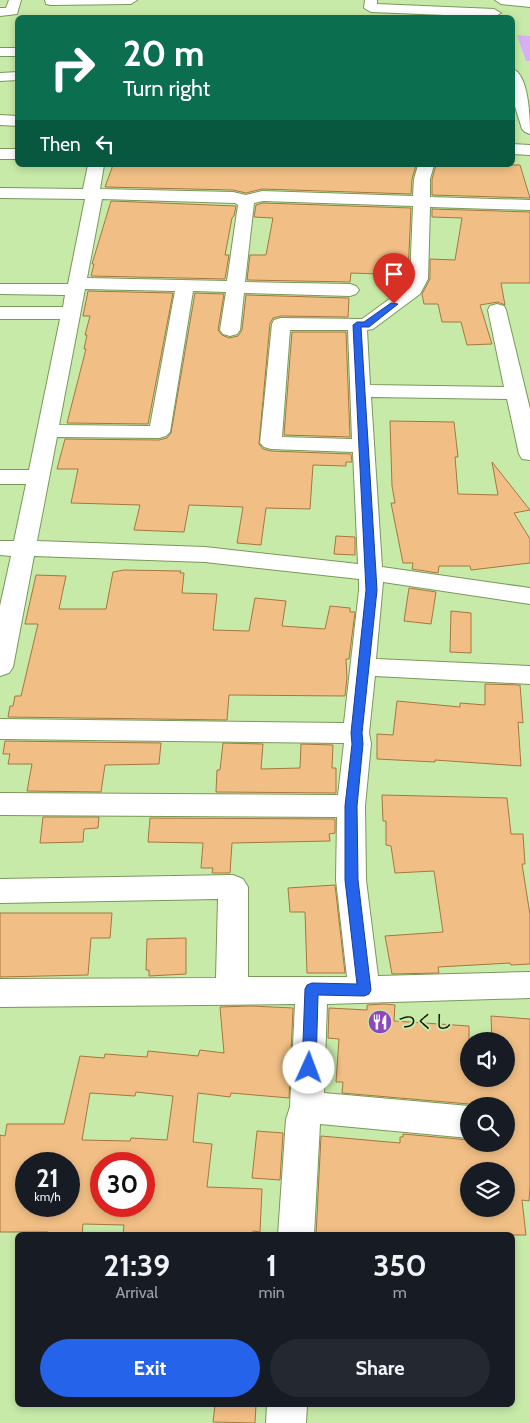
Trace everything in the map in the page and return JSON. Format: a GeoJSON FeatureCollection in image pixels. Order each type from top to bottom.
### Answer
{"type":"FeatureCollection","features":[{"type":"Feature","properties":{"kind":"street"},"geometry":{"type":"LineString","coordinates":[[0,12],[12,11],[15,0]]}},
{"type":"Feature","properties":{"kind":"street"},"geometry":{"type":"LineString","coordinates":[[48,15],[51,0],[131,4]]}},
{"type":"Feature","properties":{"kind":"street"},"geometry":{"type":"LineString","coordinates":[[371,0],[371,8],[493,10]]}},
{"type":"Feature","properties":{"kind":"street"},"geometry":{"type":"LineString","coordinates":[[501,0],[530,3]]}},
{"type":"Feature","properties":{"kind":"street"},"geometry":{"type":"LineString","coordinates":[[0,52],[15,52]]}},
{"type":"Feature","properties":{"kind":"street"},"geometry":{"type":"LineString","coordinates":[[516,65],[530,129]]}},
{"type":"Feature","properties":{"kind":"street"},"geometry":{"type":"LineString","coordinates":[[0,77],[15,76]]}},
{"type":"Feature","properties":{"kind":"street"},"geometry":{"type":"LineString","coordinates":[[0,120],[15,121]]}},
{"type":"Feature","properties":{"kind":"street"},"geometry":{"type":"LineString","coordinates":[[515,149],[530,150]]}},
{"type":"Feature","properties":{"kind":"street"},"geometry":{"type":"LineString","coordinates":[[0,154],[15,154]]}},
{"type":"Feature","properties":{"kind":"street"},"geometry":{"type":"LineString","coordinates":[[0,667],[76,287],[96,167]]}},
{"type":"Feature","properties":{"kind":"street"},"geometry":{"type":"LineString","coordinates":[[362,446],[271,443],[281,324],[366,325],[414,290],[419,279],[422,179],[425,167]]}},
{"type":"Feature","properties":{"kind":"street"},"geometry":{"type":"LineString","coordinates":[[0,193],[93,193],[233,197],[244,201],[262,196],[422,203],[530,205]]}},
{"type":"Feature","properties":{"kind":"street"},"geometry":{"type":"LineString","coordinates":[[230,330],[246,204],[244,201]]}},
{"type":"Feature","properties":{"kind":"street"},"geometry":{"type":"LineString","coordinates":[[48,431],[159,432],[185,286]]}},
{"type":"Feature","properties":{"kind":"street"},"geometry":{"type":"LineString","coordinates":[[0,290],[185,286],[350,290]]}},
{"type":"Feature","properties":{"kind":"street"},"geometry":{"type":"LineString","coordinates":[[497,310],[529,447]]}},
{"type":"Feature","properties":{"kind":"street"},"geometry":{"type":"LineString","coordinates":[[0,313],[71,313]]}},
{"type":"Feature","properties":{"kind":"street"},"geometry":{"type":"LineString","coordinates":[[357,325],[362,391],[362,446],[371,590],[356,733],[358,744],[351,806],[351,880],[364,990]]}},
{"type":"Feature","properties":{"kind":"street"},"geometry":{"type":"LineString","coordinates":[[362,391],[516,393]]}},
{"type":"Feature","properties":{"kind":"street"},"geometry":{"type":"LineString","coordinates":[[0,477],[38,477]]}},
{"type":"Feature","properties":{"kind":"street"},"geometry":{"type":"LineString","coordinates":[[0,548],[182,554],[370,572],[530,596]]}},
{"type":"Feature","properties":{"kind":"street"},"geometry":{"type":"LineString","coordinates":[[363,667],[530,674]]}},
{"type":"Feature","properties":{"kind":"street"},"geometry":{"type":"LineString","coordinates":[[0,729],[356,733]]}},
{"type":"Feature","properties":{"kind":"street"},"geometry":{"type":"LineString","coordinates":[[0,804],[351,806]]}},
{"type":"Feature","properties":{"kind":"street"},"geometry":{"type":"LineString","coordinates":[[0,891],[233,887],[232,990]]}},
{"type":"Feature","properties":{"kind":"street"},"geometry":{"type":"LineString","coordinates":[[0,993],[364,990],[530,985]]}},
{"type":"Feature","properties":{"kind":"street"},"geometry":{"type":"LineString","coordinates":[[296,1232],[303,1119],[307,1107],[312,989]]}},
{"type":"Feature","properties":{"kind":"street"},"geometry":{"type":"LineString","coordinates":[[307,1107],[460,1121]]}},
{"type":"Feature","properties":{"kind":"street"},"geometry":{"type":"LineString","coordinates":[[286,1423],[287,1407]]}},
{"type":"Feature","properties":{"kind":"shaded area"},"geometry":{"type":"Polygon","coordinates":[[[517,35],[530,36],[530,61],[526,61],[517,35]]]}},
{"type":"Feature","properties":{"kind":"building"},"geometry":{"type":"Polygon","coordinates":[[[515,165],[520,165],[530,198],[432,195],[432,179],[435,167],[515,167],[515,165]]]}},
{"type":"Feature","properties":{"kind":"building"},"geometry":{"type":"Polygon","coordinates":[[[112,167],[415,167],[411,194],[262,189],[246,193],[233,190],[105,187],[112,167]]]}},
{"type":"Feature","properties":{"kind":"building"},"geometry":{"type":"Polygon","coordinates":[[[111,201],[236,206],[225,255],[229,255],[225,279],[91,276],[94,264],[92,264],[111,201]]]}},
{"type":"Feature","properties":{"kind":"building"},"geometry":{"type":"Polygon","coordinates":[[[263,203],[411,208],[408,275],[351,273],[350,282],[247,280],[250,255],[266,255],[273,218],[254,217],[256,205],[263,203]]]}},
{"type":"Feature","properties":{"kind":"building"},"geometry":{"type":"Polygon","coordinates":[[[432,209],[530,212],[530,283],[501,283],[505,305],[498,302],[480,305],[492,344],[467,345],[461,322],[442,322],[438,304],[424,304],[422,294],[430,279],[430,259],[455,260],[462,218],[432,217],[432,209]]]}},
{"type":"Feature","properties":{"kind":"building"},"geometry":{"type":"Polygon","coordinates":[[[88,291],[173,293],[148,424],[67,423],[86,349],[84,349],[87,335],[85,335],[90,316],[83,316],[88,291]]]}},
{"type":"Feature","properties":{"kind":"building"},"geometry":{"type":"Polygon","coordinates":[[[195,293],[224,294],[218,330],[222,335],[229,338],[238,336],[242,330],[246,295],[349,298],[348,317],[281,316],[273,318],[270,323],[259,444],[263,449],[271,451],[351,454],[352,462],[346,462],[346,466],[313,465],[310,509],[266,508],[261,545],[237,543],[243,507],[189,505],[184,532],[134,530],[140,505],[71,503],[78,469],[57,469],[65,439],[159,440],[167,438],[171,433],[195,293]]]}},
{"type":"Feature","properties":{"kind":"building"},"geometry":{"type":"Polygon","coordinates":[[[292,332],[346,332],[350,437],[284,435],[292,332]]]}},
{"type":"Feature","properties":{"kind":"building"},"geometry":{"type":"Polygon","coordinates":[[[390,421],[454,422],[458,457],[455,457],[458,494],[498,495],[492,462],[530,510],[514,513],[530,539],[530,563],[471,570],[470,566],[439,566],[438,573],[412,569],[413,563],[403,563],[391,503],[395,503],[392,486],[390,421]]]}},
{"type":"Feature","properties":{"kind":"building"},"geometry":{"type":"Polygon","coordinates":[[[336,536],[355,537],[355,555],[334,554],[336,536]]]}},
{"type":"Feature","properties":{"kind":"building"},"geometry":{"type":"Polygon","coordinates":[[[124,570],[181,571],[180,573],[184,573],[182,593],[217,594],[213,630],[249,631],[255,598],[286,601],[282,626],[325,629],[330,606],[350,608],[350,612],[355,612],[349,659],[346,659],[347,678],[345,696],[229,695],[227,720],[8,717],[10,706],[13,706],[15,696],[21,696],[38,624],[25,624],[36,575],[66,576],[59,609],[106,609],[113,572],[124,570]]]}},
{"type":"Feature","properties":{"kind":"building"},"geometry":{"type":"Polygon","coordinates":[[[409,588],[436,592],[431,624],[404,621],[409,588]]]}},
{"type":"Feature","properties":{"kind":"building"},"geometry":{"type":"Polygon","coordinates":[[[451,611],[471,613],[471,653],[450,652],[451,611]]]}},
{"type":"Feature","properties":{"kind":"building"},"geometry":{"type":"Polygon","coordinates":[[[485,684],[520,685],[523,723],[518,722],[521,766],[435,760],[435,762],[377,759],[377,734],[393,735],[397,701],[460,707],[460,703],[485,705],[485,684]]]}},
{"type":"Feature","properties":{"kind":"building"},"geometry":{"type":"Polygon","coordinates":[[[5,741],[161,743],[159,764],[105,765],[101,792],[27,791],[32,764],[8,764],[10,754],[3,754],[5,741]]]}},
{"type":"Feature","properties":{"kind":"building"},"geometry":{"type":"Polygon","coordinates":[[[223,743],[263,744],[261,769],[300,768],[301,744],[333,745],[332,768],[336,768],[336,793],[216,792],[217,770],[220,770],[223,743]]]}},
{"type":"Feature","properties":{"kind":"building"},"geometry":{"type":"Polygon","coordinates":[[[382,795],[507,798],[511,834],[523,834],[525,864],[522,864],[530,915],[530,964],[511,965],[510,963],[438,967],[439,973],[392,974],[385,936],[443,932],[434,871],[395,873],[391,846],[386,845],[386,821],[383,821],[382,795]]]}},
{"type":"Feature","properties":{"kind":"building"},"geometry":{"type":"Polygon","coordinates":[[[43,817],[99,817],[98,828],[84,829],[83,842],[40,843],[43,817]]]}},
{"type":"Feature","properties":{"kind":"building"},"geometry":{"type":"Polygon","coordinates":[[[150,818],[335,819],[335,833],[329,834],[330,841],[232,843],[230,873],[212,873],[213,868],[201,868],[203,843],[148,842],[150,818]]]}},
{"type":"Feature","properties":{"kind":"building"},"geometry":{"type":"Polygon","coordinates":[[[335,885],[345,973],[307,973],[305,912],[290,912],[288,888],[335,885]]]}},
{"type":"Feature","properties":{"kind":"building"},"geometry":{"type":"Polygon","coordinates":[[[0,913],[112,913],[110,938],[91,938],[88,975],[0,977],[0,913]]]}},
{"type":"Feature","properties":{"kind":"building"},"geometry":{"type":"Polygon","coordinates":[[[186,938],[186,974],[149,976],[149,970],[146,970],[147,939],[186,938]]]}},
{"type":"Feature","properties":{"kind":"building"},"geometry":{"type":"Polygon","coordinates":[[[367,1005],[395,1005],[394,1021],[469,1026],[469,1032],[460,1032],[460,1087],[515,1087],[515,1032],[492,1032],[491,1016],[530,1019],[530,1186],[529,1201],[522,1200],[526,1235],[515,1235],[515,1232],[316,1232],[321,1136],[400,1143],[400,1137],[403,1137],[403,1134],[460,1139],[460,1152],[515,1152],[515,1097],[460,1097],[460,1103],[342,1093],[343,1082],[336,1082],[339,1039],[328,1038],[329,1008],[367,1010],[367,1005]]]}},
{"type":"Feature","properties":{"kind":"building"},"geometry":{"type":"Polygon","coordinates":[[[220,1007],[293,1008],[289,1098],[231,1093],[230,1097],[198,1093],[193,1142],[212,1144],[207,1187],[262,1189],[260,1232],[123,1232],[124,1225],[83,1224],[82,1232],[0,1232],[0,1135],[5,1136],[7,1124],[64,1124],[80,1056],[104,1058],[105,1054],[147,1057],[148,1051],[198,1056],[200,1050],[224,1053],[220,1007]],[[136,1092],[135,1096],[90,1093],[82,1140],[130,1141],[131,1138],[167,1140],[173,1096],[136,1092]]]}},
{"type":"Feature","properties":{"kind":"building"},"geometry":{"type":"Polygon","coordinates":[[[257,1131],[283,1133],[280,1180],[252,1178],[257,1131]]]}},
{"type":"Feature","properties":{"kind":"building"},"geometry":{"type":"Polygon","coordinates":[[[215,1407],[256,1407],[255,1423],[213,1422],[215,1407]]]}},
{"type":"Feature","properties":{"kind":"place","name":"つくし"},"geometry":{"type":"Point","coordinates":[380,1022]}},
{"type":"Feature","properties":{"kind":"route"},"geometry":{"type":"LineString","coordinates":[[309,1068],[312,989],[364,990],[351,880],[351,806],[358,744],[356,733],[371,590],[362,446],[362,391],[357,325],[366,325],[394,304]]}}]}
